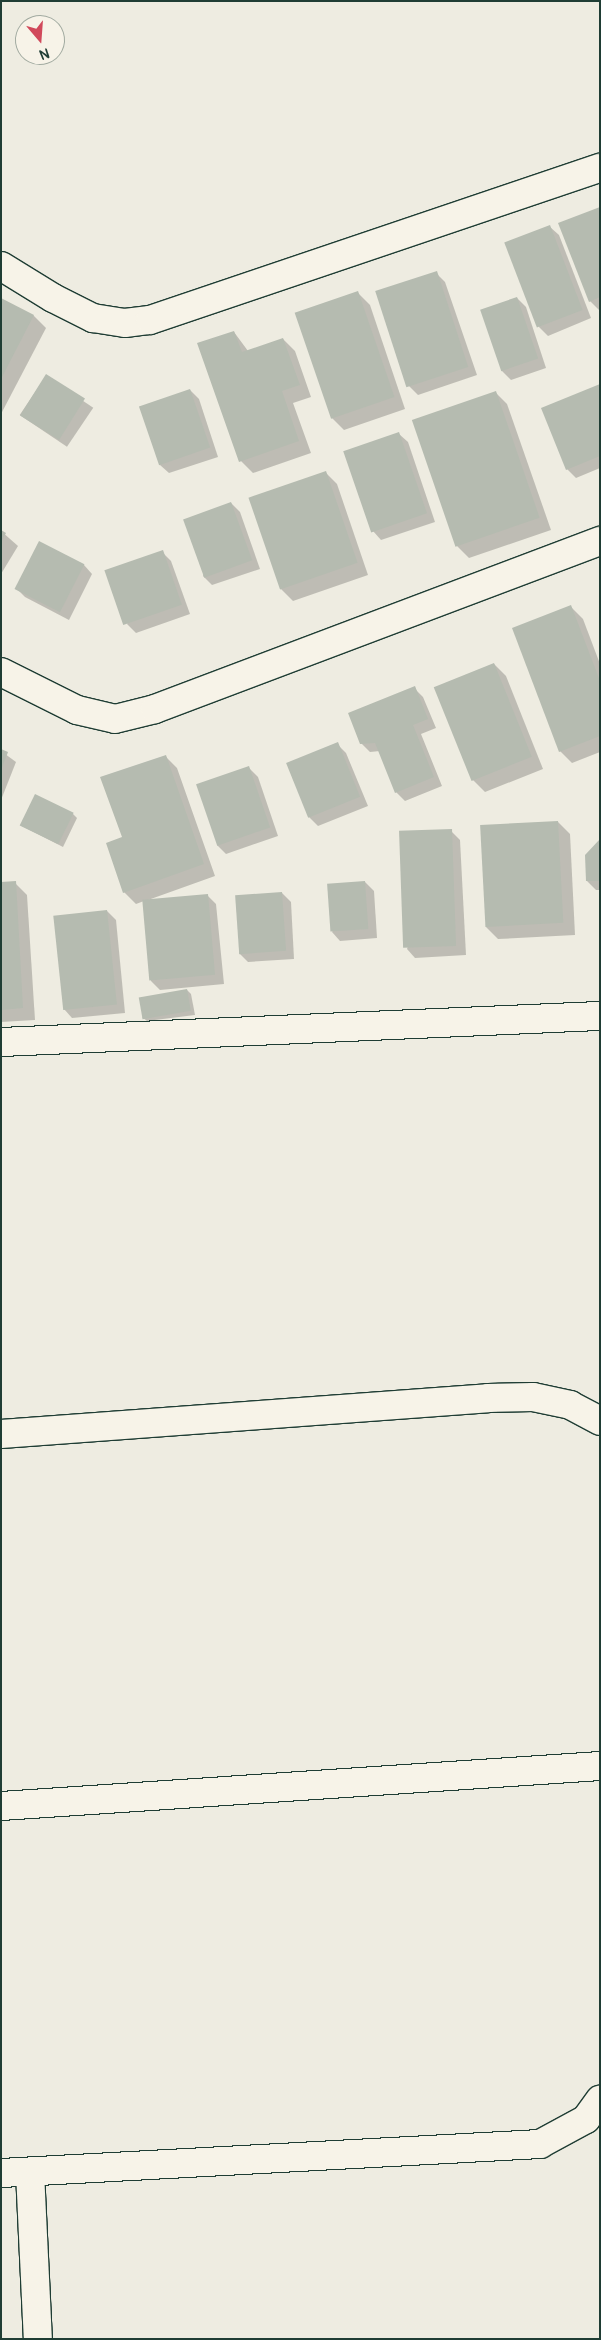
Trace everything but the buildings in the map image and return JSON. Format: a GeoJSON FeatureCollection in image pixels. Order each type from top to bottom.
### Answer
{"type":"FeatureCollection","features":[{"type":"Feature","properties":{"kind":"street"},"geometry":{"type":"LineString","coordinates":[[1,266],[53,298],[93,318],[125,323],[150,320],[600,168]]}},
{"type":"Feature","properties":{"kind":"street"},"geometry":{"type":"LineString","coordinates":[[1,672],[77,710],[115,719],[156,709],[600,541]]}},
{"type":"Feature","properties":{"kind":"street"},"geometry":{"type":"LineString","coordinates":[[1,1042],[600,1016]]}},
{"type":"Feature","properties":{"kind":"street"},"geometry":{"type":"LineString","coordinates":[[1,1434],[488,1398],[532,1397],[570,1405],[600,1420]]}},
{"type":"Feature","properties":{"kind":"street"},"geometry":{"type":"LineString","coordinates":[[1,1806],[600,1766]]}},
{"type":"Feature","properties":{"kind":"street"},"geometry":{"type":"LineString","coordinates":[[1,2173],[540,2144],[586,2120],[600,2100]]}},
{"type":"Feature","properties":{"kind":"street"},"geometry":{"type":"LineString","coordinates":[[30,2172],[38,2339]]}}]}
